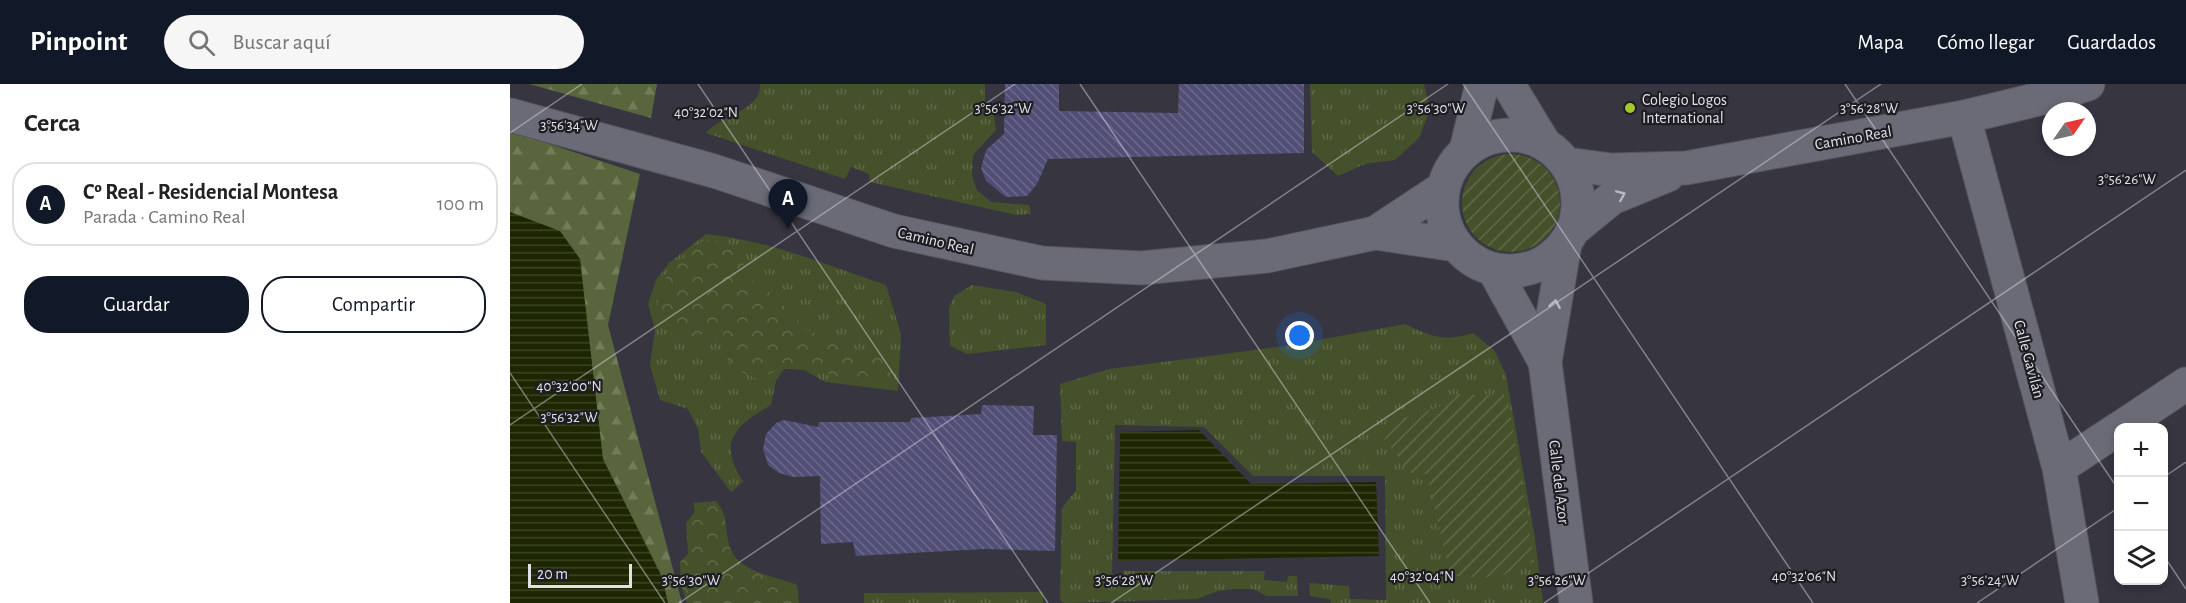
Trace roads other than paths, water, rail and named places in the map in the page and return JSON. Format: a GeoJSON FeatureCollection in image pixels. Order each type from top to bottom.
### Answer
{"type":"FeatureCollection","features":[{"type":"Feature","properties":{"kind":"street"},"geometry":{"type":"LineString","coordinates":[[1466,150],[1482,84]]}},
{"type":"Feature","properties":{"kind":"street"},"geometry":{"type":"LineString","coordinates":[[1508,84],[1555,154],[1578,196],[1569,236],[1551,258],[1533,267],[1514,272],[1494,270],[1467,256],[1456,245],[1443,217],[1443,188],[1448,173],[1466,150],[1484,140],[1504,135],[1524,136],[1555,154]]}},
{"type":"Feature","properties":{"kind":"street","name":"Camino Real"},"geometry":{"type":"LineString","coordinates":[[1555,154],[1611,170],[1686,168],[1964,117],[2047,97],[2088,84]]}},
{"type":"Feature","properties":{"kind":"street","name":"Camino Real"},"geometry":{"type":"LineString","coordinates":[[510,115],[714,171],[894,231],[1042,263],[1141,268],[1267,256],[1376,233],[1456,245]]}},
{"type":"Feature","properties":{"kind":"street","name":"Calle Gavilán"},"geometry":{"type":"LineString","coordinates":[[1964,117],[2060,468],[2082,603]]}},
{"type":"Feature","properties":{"kind":"street","name":"Camino Real"},"geometry":{"type":"LineString","coordinates":[[1569,236],[1612,198],[1686,168]]}},
{"type":"Feature","properties":{"kind":"street","name":"Camino Real"},"geometry":{"type":"LineString","coordinates":[[1376,233],[1443,188]]}},
{"type":"Feature","properties":{"kind":"street","name":"Calle del Azor"},"geometry":{"type":"LineString","coordinates":[[1569,236],[1545,362],[1576,603]]}},
{"type":"Feature","properties":{"kind":"street","name":"Calle del Azor"},"geometry":{"type":"LineString","coordinates":[[1494,270],[1545,362]]}},
{"type":"Feature","properties":{"kind":"street"},"geometry":{"type":"LineString","coordinates":[[2127,423],[2186,384]]}},
{"type":"Feature","properties":{"kind":"street"},"geometry":{"type":"LineString","coordinates":[[2060,468],[2114,431]]}},
{"type":"Feature","properties":{"kind":"place","name":"Colegio Logos International"},"geometry":{"type":"Point","coordinates":[1630,108]}},
{"type":"Feature","properties":{"kind":"place","name":"Cº Real - Residencial Montesa"},"geometry":{"type":"Point","coordinates":[788,229]}}]}
